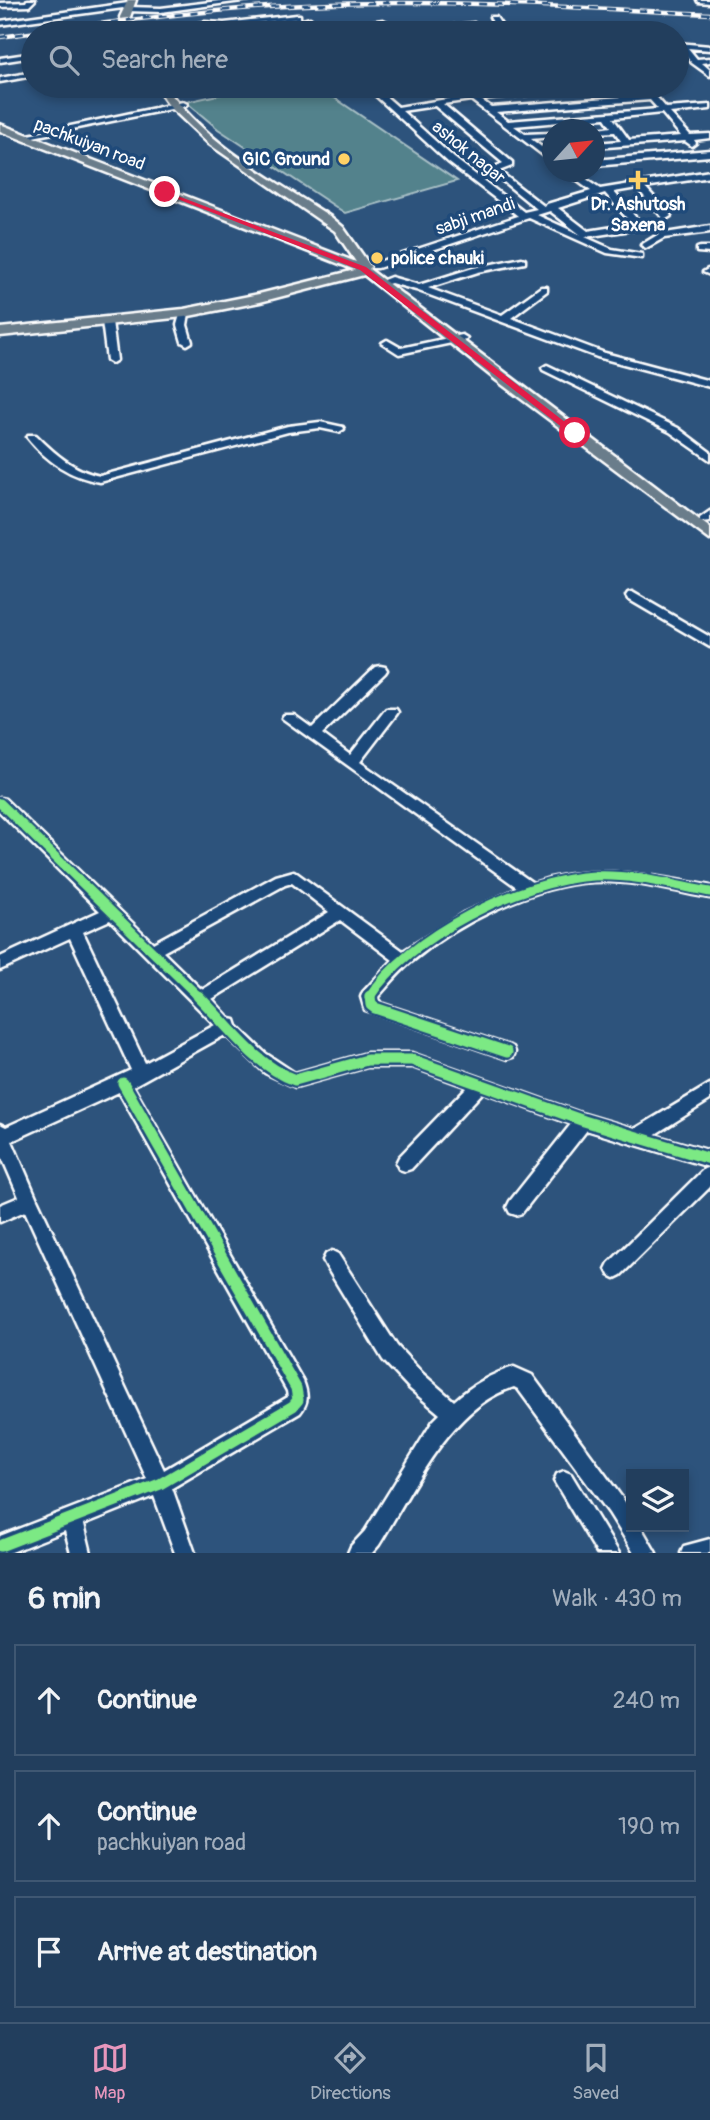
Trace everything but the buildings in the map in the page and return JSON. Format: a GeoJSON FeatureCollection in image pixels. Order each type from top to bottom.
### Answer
{"type":"FeatureCollection","features":[{"type":"Feature","properties":{"kind":"main road"},"geometry":{"type":"LineString","coordinates":[[172,98],[212,136],[340,224],[366,253],[372,272],[672,500],[710,535]]}},
{"type":"Feature","properties":{"kind":"main road"},"geometry":{"type":"LineString","coordinates":[[176,98],[179,105]]}},
{"type":"Feature","properties":{"kind":"main road","name":"pachkuiyan road"},"geometry":{"type":"LineString","coordinates":[[0,127],[372,272]]}},
{"type":"Feature","properties":{"kind":"main road"},"geometry":{"type":"LineString","coordinates":[[0,332],[184,313],[372,272]]}},
{"type":"Feature","properties":{"kind":"main road"},"geometry":{"type":"LineString","coordinates":[[672,500],[708,520]]}},
{"type":"Feature","properties":{"kind":"street"},"geometry":{"type":"LineString","coordinates":[[0,5],[29,4],[31,0]]}},
{"type":"Feature","properties":{"kind":"street"},"geometry":{"type":"LineString","coordinates":[[0,23],[128,5],[151,11],[245,0]]}},
{"type":"Feature","properties":{"kind":"street"},"geometry":{"type":"LineString","coordinates":[[701,0],[710,1]]}},
{"type":"Feature","properties":{"kind":"street"},"geometry":{"type":"LineString","coordinates":[[0,17],[91,5]]}},
{"type":"Feature","properties":{"kind":"street"},"geometry":{"type":"LineString","coordinates":[[266,21],[297,18]]}},
{"type":"Feature","properties":{"kind":"street"},"geometry":{"type":"LineString","coordinates":[[689,44],[710,48]]}},
{"type":"Feature","properties":{"kind":"street"},"geometry":{"type":"LineString","coordinates":[[689,54],[710,74]]}},
{"type":"Feature","properties":{"kind":"street"},"geometry":{"type":"LineString","coordinates":[[5,59],[21,69]]}},
{"type":"Feature","properties":{"kind":"street"},"geometry":{"type":"LineString","coordinates":[[695,61],[710,60]]}},
{"type":"Feature","properties":{"kind":"street"},"geometry":{"type":"LineString","coordinates":[[0,80],[21,76]]}},
{"type":"Feature","properties":{"kind":"street","name":"ashok nagar"},"geometry":{"type":"LineString","coordinates":[[383,98],[451,160],[526,215],[610,251],[639,256]]}},
{"type":"Feature","properties":{"kind":"street","name":"ashok nagar"},"geometry":{"type":"LineString","coordinates":[[396,110],[467,98]]}},
{"type":"Feature","properties":{"kind":"street"},"geometry":{"type":"LineString","coordinates":[[474,98],[541,151]]}},
{"type":"Feature","properties":{"kind":"street"},"geometry":{"type":"LineString","coordinates":[[489,110],[639,98]]}},
{"type":"Feature","properties":{"kind":"street"},"geometry":{"type":"LineString","coordinates":[[653,98],[687,138],[706,153],[710,162]]}},
{"type":"Feature","properties":{"kind":"street"},"geometry":{"type":"LineString","coordinates":[[437,103],[509,164],[493,170],[586,234],[638,226],[603,191],[587,182]]}},
{"type":"Feature","properties":{"kind":"street"},"geometry":{"type":"LineString","coordinates":[[23,136],[179,105]]}},
{"type":"Feature","properties":{"kind":"street"},"geometry":{"type":"LineString","coordinates":[[506,124],[710,107]]}},
{"type":"Feature","properties":{"kind":"street"},"geometry":{"type":"LineString","coordinates":[[606,114],[627,143]]}},
{"type":"Feature","properties":{"kind":"street"},"geometry":{"type":"LineString","coordinates":[[605,130],[617,129]]}},
{"type":"Feature","properties":{"kind":"street"},"geometry":{"type":"LineString","coordinates":[[524,137],[542,136]]}},
{"type":"Feature","properties":{"kind":"street"},"geometry":{"type":"LineString","coordinates":[[605,145],[710,136]]}},
{"type":"Feature","properties":{"kind":"street"},"geometry":{"type":"LineString","coordinates":[[605,162],[706,153]]}},
{"type":"Feature","properties":{"kind":"street","name":"sabji mandi"},"geometry":{"type":"LineString","coordinates":[[372,272],[546,207],[603,191],[710,174]]}},
{"type":"Feature","properties":{"kind":"street"},"geometry":{"type":"LineString","coordinates":[[639,185],[666,216]]}},
{"type":"Feature","properties":{"kind":"street"},"geometry":{"type":"LineString","coordinates":[[646,245],[662,236],[709,230]]}},
{"type":"Feature","properties":{"kind":"street"},"geometry":{"type":"LineString","coordinates":[[419,288],[476,270],[522,261]]}},
{"type":"Feature","properties":{"kind":"street"},"geometry":{"type":"LineString","coordinates":[[372,272],[601,355],[710,384]]}},
{"type":"Feature","properties":{"kind":"street"},"geometry":{"type":"LineString","coordinates":[[502,320],[544,289]]}},
{"type":"Feature","properties":{"kind":"street"},"geometry":{"type":"LineString","coordinates":[[184,313],[183,325],[187,342]]}},
{"type":"Feature","properties":{"kind":"street"},"geometry":{"type":"LineString","coordinates":[[107,321],[112,359]]}},
{"type":"Feature","properties":{"kind":"street"},"geometry":{"type":"LineString","coordinates":[[387,343],[399,351],[457,339]]}},
{"type":"Feature","properties":{"kind":"street"},"geometry":{"type":"LineString","coordinates":[[547,368],[674,430],[710,457]]}},
{"type":"Feature","properties":{"kind":"street"},"geometry":{"type":"LineString","coordinates":[[32,437],[65,466],[83,475],[100,479],[298,427],[320,425],[339,429]]}},
{"type":"Feature","properties":{"kind":"street"},"geometry":{"type":"LineString","coordinates":[[632,596],[710,643]]}},
{"type":"Feature","properties":{"kind":"street"},"geometry":{"type":"LineString","coordinates":[[314,734],[380,670]]}},
{"type":"Feature","properties":{"kind":"street"},"geometry":{"type":"LineString","coordinates":[[353,761],[391,712]]}},
{"type":"Feature","properties":{"kind":"street"},"geometry":{"type":"LineString","coordinates":[[289,718],[530,889]]}},
{"type":"Feature","properties":{"kind":"street"},"geometry":{"type":"LineString","coordinates":[[0,803],[110,913],[201,998],[270,1069],[287,1079],[305,1078],[367,1060],[412,1060],[584,1121],[710,1159]]}},
{"type":"Feature","properties":{"kind":"street"},"geometry":{"type":"LineString","coordinates":[[507,1052],[371,1005],[369,997],[403,959],[435,935],[530,889],[580,877],[599,876],[710,892]]}},
{"type":"Feature","properties":{"kind":"street"},"geometry":{"type":"LineString","coordinates":[[152,951],[290,877],[297,878],[403,959]]}},
{"type":"Feature","properties":{"kind":"street"},"geometry":{"type":"LineString","coordinates":[[201,998],[341,912]]}},
{"type":"Feature","properties":{"kind":"street"},"geometry":{"type":"LineString","coordinates":[[0,964],[110,913]]}},
{"type":"Feature","properties":{"kind":"street"},"geometry":{"type":"LineString","coordinates":[[0,1546],[160,1483],[293,1406],[298,1400],[298,1394],[132,1078],[74,930]]}},
{"type":"Feature","properties":{"kind":"street"},"geometry":{"type":"LineString","coordinates":[[185,1553],[160,1483],[1,1135],[132,1078],[229,1026]]}},
{"type":"Feature","properties":{"kind":"street"},"geometry":{"type":"LineString","coordinates":[[405,1163],[480,1084]]}},
{"type":"Feature","properties":{"kind":"street"},"geometry":{"type":"LineString","coordinates":[[636,1137],[710,1091]]}},
{"type":"Feature","properties":{"kind":"street"},"geometry":{"type":"LineString","coordinates":[[516,1207],[584,1121]]}},
{"type":"Feature","properties":{"kind":"street"},"geometry":{"type":"LineString","coordinates":[[615,1269],[710,1175]]}},
{"type":"Feature","properties":{"kind":"street"},"geometry":{"type":"LineString","coordinates":[[0,1214],[29,1201]]}},
{"type":"Feature","properties":{"kind":"street"},"geometry":{"type":"LineString","coordinates":[[332,1260],[390,1353],[416,1381],[454,1413]]}},
{"type":"Feature","properties":{"kind":"street"},"geometry":{"type":"LineString","coordinates":[[358,1553],[372,1538],[440,1429],[454,1413],[502,1381],[514,1377],[522,1379],[616,1506],[646,1553]]}},
{"type":"Feature","properties":{"kind":"street"},"geometry":{"type":"LineString","coordinates":[[564,1481],[609,1553]]}},
{"type":"Feature","properties":{"kind":"street"},"geometry":{"type":"LineString","coordinates":[[72,1517],[81,1553]]}},
{"type":"Feature","properties":{"kind":"street"},"geometry":{"type":"LineString","coordinates":[[691,1553],[710,1549]]}},
{"type":"Feature","properties":{"kind":"green space","name":"GIC Ground"},"geometry":{"type":"Polygon","coordinates":[[[204,98],[335,98],[457,181],[345,213],[218,129],[186,102],[204,98]]]}},
{"type":"Feature","properties":{"kind":"railway"},"geometry":{"type":"LineString","coordinates":[[124,21],[291,6],[380,3],[569,7],[710,14]]}},
{"type":"Feature","properties":{"kind":"railway"},"geometry":{"type":"LineString","coordinates":[[0,37],[21,34]]}},
{"type":"Feature","properties":{"kind":"cycle path"},"geometry":{"type":"LineString","coordinates":[[0,803],[246,1046],[283,1076],[295,1080],[367,1060],[412,1060],[584,1121],[710,1159]]}},
{"type":"Feature","properties":{"kind":"cycle path"},"geometry":{"type":"LineString","coordinates":[[507,1052],[375,1008],[369,997],[405,958],[423,944],[495,904],[547,884],[572,878],[608,876],[710,892]]}},
{"type":"Feature","properties":{"kind":"cycle path"},"geometry":{"type":"LineString","coordinates":[[0,1546],[160,1484],[293,1406],[298,1400],[296,1388],[123,1083]]}},
{"type":"Feature","properties":{"kind":"place","name":"GIC Ground"},"geometry":{"type":"Point","coordinates":[344,159]}},
{"type":"Feature","properties":{"kind":"place","name":"Dr. Ashutosh Saxena"},"geometry":{"type":"Point","coordinates":[638,180]}},
{"type":"Feature","properties":{"kind":"place","name":"police chauki"},"geometry":{"type":"Point","coordinates":[377,258]}},
{"type":"Feature","properties":{"kind":"route"},"geometry":{"type":"LineString","coordinates":[[165,192],[310,246],[363,269],[575,433]]}}]}
